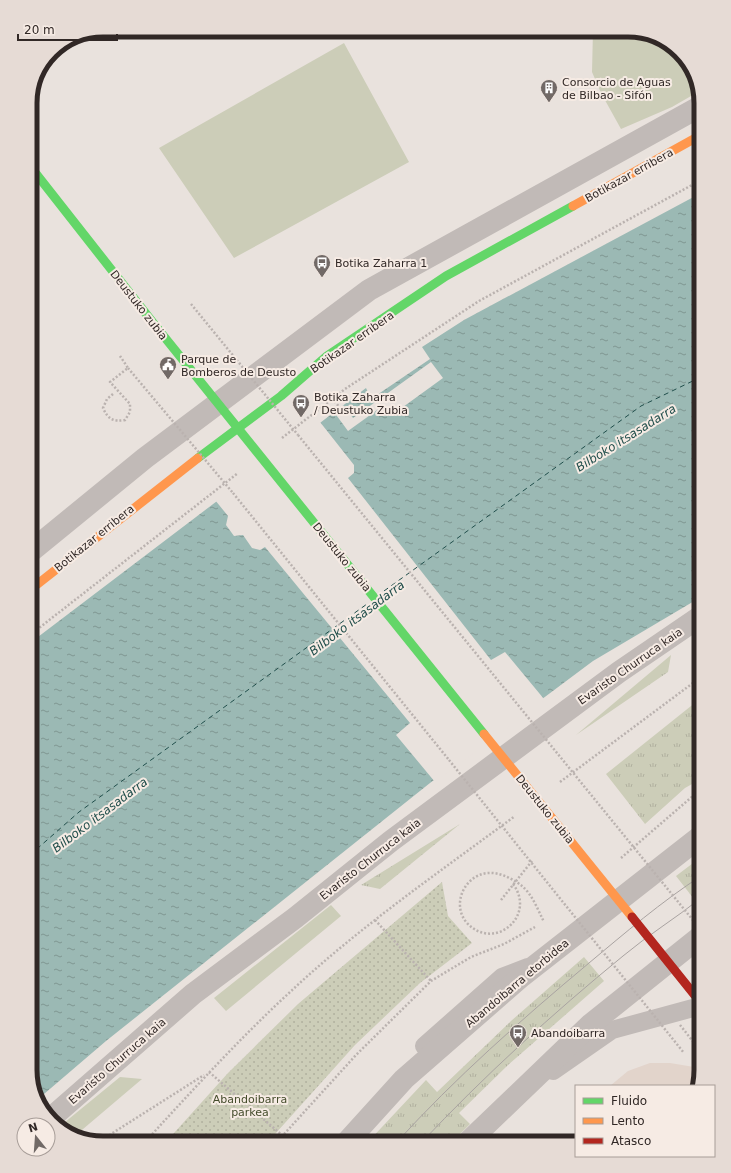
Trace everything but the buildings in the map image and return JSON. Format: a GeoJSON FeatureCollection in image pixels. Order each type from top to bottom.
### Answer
{"type":"FeatureCollection","features":[{"type":"Feature","properties":{"kind":"main road","name":"Botikazar erribera"},"geometry":{"type":"LineString","coordinates":[[37,584],[163,484],[281,396],[328,356],[446,276],[694,139]]}},
{"type":"Feature","properties":{"kind":"main road","name":"Deustuko zubia"},"geometry":{"type":"LineString","coordinates":[[37,175],[158,329],[694,993]]}},
{"type":"Feature","properties":{"kind":"street"},"geometry":{"type":"LineString","coordinates":[[37,546],[156,450],[369,290],[694,110]]}},
{"type":"Feature","properties":{"kind":"street","name":"Evaristo Churruca kaia"},"geometry":{"type":"LineString","coordinates":[[54,1115],[193,994],[294,918],[391,842],[620,672],[694,621]]}},
{"type":"Feature","properties":{"kind":"street","name":"Abandoibarra etorbidea"},"geometry":{"type":"LineString","coordinates":[[352,1136],[404,1079],[540,962],[694,841]]}},
{"type":"Feature","properties":{"kind":"street"},"geometry":{"type":"LineString","coordinates":[[474,1136],[591,1024],[694,942]]}},
{"type":"Feature","properties":{"kind":"lane"},"geometry":{"type":"LineString","coordinates":[[424,1046],[502,977],[540,962]]}},
{"type":"Feature","properties":{"kind":"lane"},"geometry":{"type":"LineString","coordinates":[[505,1105],[612,1030],[694,1008]]}},
{"type":"Feature","properties":{"kind":"path"},"geometry":{"type":"LineString","coordinates":[[277,442],[332,398],[479,301],[692,185]]}},
{"type":"Feature","properties":{"kind":"path"},"geometry":{"type":"LineString","coordinates":[[191,304],[694,921]]}},
{"type":"Feature","properties":{"kind":"path"},"geometry":{"type":"LineString","coordinates":[[120,356],[128,368],[233,493],[532,861],[684,1053]]}},
{"type":"Feature","properties":{"kind":"path"},"geometry":{"type":"LineString","coordinates":[[113,394],[107,399],[103,408],[107,416],[115,421],[125,420],[130,412],[130,404],[110,382],[128,368]]}},
{"type":"Feature","properties":{"kind":"path"},"geometry":{"type":"LineString","coordinates":[[332,398],[340,408]]}},
{"type":"Feature","properties":{"kind":"path"},"geometry":{"type":"LineString","coordinates":[[278,418],[284,414]]}},
{"type":"Feature","properties":{"kind":"path"},"geometry":{"type":"LineString","coordinates":[[211,472],[217,467]]}},
{"type":"Feature","properties":{"kind":"path"},"geometry":{"type":"LineString","coordinates":[[37,630],[240,471]]}},
{"type":"Feature","properties":{"kind":"path"},"geometry":{"type":"LineString","coordinates":[[554,787],[694,682]]}},
{"type":"Feature","properties":{"kind":"path"},"geometry":{"type":"LineString","coordinates":[[620,859],[694,795]]}},
{"type":"Feature","properties":{"kind":"path"},"geometry":{"type":"LineString","coordinates":[[150,1136],[209,1072],[289,992],[375,920],[518,813]]}},
{"type":"Feature","properties":{"kind":"path"},"geometry":{"type":"LineString","coordinates":[[501,900],[532,861]]}},
{"type":"Feature","properties":{"kind":"path"},"geometry":{"type":"LineString","coordinates":[[513,884],[519,892],[520,903],[518,916],[513,923],[499,932],[491,934],[474,929],[463,917],[460,900],[462,892],[473,879],[488,873],[509,877],[522,886],[533,900],[544,922]]}},
{"type":"Feature","properties":{"kind":"path"},"geometry":{"type":"LineString","coordinates":[[375,920],[431,981]]}},
{"type":"Feature","properties":{"kind":"path"},"geometry":{"type":"LineString","coordinates":[[209,1072],[283,1136]]}},
{"type":"Feature","properties":{"kind":"path"},"geometry":{"type":"LineString","coordinates":[[111,1136],[209,1072]]}},
{"type":"Feature","properties":{"kind":"green space"},"geometry":{"type":"Polygon","coordinates":[[[593,37],[641,38],[649,40],[665,48],[678,59],[691,82],[693,95],[672,107],[621,129],[601,93],[592,72],[593,37]]]}},
{"type":"Feature","properties":{"kind":"green space"},"geometry":{"type":"Polygon","coordinates":[[[344,43],[409,162],[234,258],[159,148],[344,43]]]}},
{"type":"Feature","properties":{"kind":"green space"},"geometry":{"type":"Polygon","coordinates":[[[671,655],[668,672],[576,735],[671,655]]]}},
{"type":"Feature","properties":{"kind":"green space"},"geometry":{"type":"Polygon","coordinates":[[[694,704],[694,783],[685,788],[645,824],[606,774],[694,704]]]}},
{"type":"Feature","properties":{"kind":"green space"},"geometry":{"type":"Polygon","coordinates":[[[460,824],[380,889],[361,885],[460,824]]]}},
{"type":"Feature","properties":{"kind":"green space"},"geometry":{"type":"Polygon","coordinates":[[[694,862],[694,899],[676,876],[694,862]]]}},
{"type":"Feature","properties":{"kind":"green space","name":"Abandoibarra parkea"},"geometry":{"type":"Polygon","coordinates":[[[442,882],[448,916],[472,943],[420,983],[355,1045],[273,1136],[171,1136],[228,1073],[298,1004],[442,882]]]}},
{"type":"Feature","properties":{"kind":"green space"},"geometry":{"type":"Polygon","coordinates":[[[331,905],[341,916],[226,1011],[214,998],[331,905]]]}},
{"type":"Feature","properties":{"kind":"green space"},"geometry":{"type":"Polygon","coordinates":[[[584,957],[604,981],[507,1066],[459,1113],[470,1124],[458,1136],[374,1136],[426,1080],[437,1092],[511,1021],[584,957]]]}},
{"type":"Feature","properties":{"kind":"green space"},"geometry":{"type":"Polygon","coordinates":[[[120,1077],[142,1079],[80,1132],[64,1123],[120,1077]]]}},
{"type":"Feature","properties":{"kind":"shaded area"},"geometry":{"type":"Polygon","coordinates":[[[650,1063],[670,1063],[694,1067],[692,1085],[611,1085],[628,1071],[650,1063]]]}},
{"type":"Feature","properties":{"kind":"water","name":"Bilboko itsasadarra"},"geometry":{"type":"Polygon","coordinates":[[[694,197],[694,601],[593,661],[430,783],[106,1041],[42,1096],[38,1083],[37,1070],[37,638],[366,388],[371,399],[430,359],[422,347],[464,320],[694,197]]]}},
{"type":"Feature","properties":{"kind":"pier"},"geometry":{"type":"Polygon","coordinates":[[[431,362],[443,378],[392,415],[384,405],[348,431],[334,412],[343,405],[353,418],[431,362]]]}},
{"type":"Feature","properties":{"kind":"pier"},"geometry":{"type":"Polygon","coordinates":[[[320,422],[354,465],[354,473],[348,478],[491,660],[505,652],[544,699],[435,782],[396,735],[410,723],[265,547],[260,550],[252,548],[243,535],[234,536],[226,525],[228,516],[215,500],[320,422]]]}},
{"type":"Feature","properties":{"kind":"ferry route"},"geometry":{"type":"LineString","coordinates":[[384,591],[641,406],[694,380]]}},
{"type":"Feature","properties":{"kind":"ferry route"},"geometry":{"type":"LineString","coordinates":[[37,849],[79,812],[367,604]]}},
{"type":"Feature","properties":{"kind":"tram line"},"geometry":{"type":"LineString","coordinates":[[402,1136],[465,1072],[539,1006],[644,918],[694,881]]}},
{"type":"Feature","properties":{"kind":"tram line"},"geometry":{"type":"LineString","coordinates":[[428,1136],[519,1046],[570,1000],[633,948],[694,904]]}},
{"type":"Feature","properties":{"kind":"traffic: fast"},"geometry":{"type":"LineString","coordinates":[[37,175],[158,329]]}},
{"type":"Feature","properties":{"kind":"traffic: fast"},"geometry":{"type":"LineString","coordinates":[[198,458],[281,396],[327,356],[446,276],[573,206]]}},
{"type":"Feature","properties":{"kind":"traffic: fast"},"geometry":{"type":"LineString","coordinates":[[158,329],[484,734]]}},
{"type":"Feature","properties":{"kind":"traffic: slow"},"geometry":{"type":"LineString","coordinates":[[573,206],[694,139]]}},
{"type":"Feature","properties":{"kind":"traffic: slow"},"geometry":{"type":"LineString","coordinates":[[37,584],[198,458]]}},
{"type":"Feature","properties":{"kind":"traffic: slow"},"geometry":{"type":"LineString","coordinates":[[484,734],[632,917]]}},
{"type":"Feature","properties":{"kind":"traffic: jam"},"geometry":{"type":"LineString","coordinates":[[632,917],[694,994]]}},
{"type":"Feature","properties":{"kind":"place","name":"Consorcio de Aguas de Bilbao - Sifón"},"geometry":{"type":"Point","coordinates":[549,103]}},
{"type":"Feature","properties":{"kind":"place","name":"Botika Zaharra 1"},"geometry":{"type":"Point","coordinates":[322,278]}},
{"type":"Feature","properties":{"kind":"place","name":"Parque de Bomberos de Deusto"},"geometry":{"type":"Point","coordinates":[168,380]}},
{"type":"Feature","properties":{"kind":"place","name":"Botika Zaharra / Deustuko Zubia"},"geometry":{"type":"Point","coordinates":[301,418]}},
{"type":"Feature","properties":{"kind":"place","name":"Abandoibarra"},"geometry":{"type":"Point","coordinates":[518,1048]}}]}
